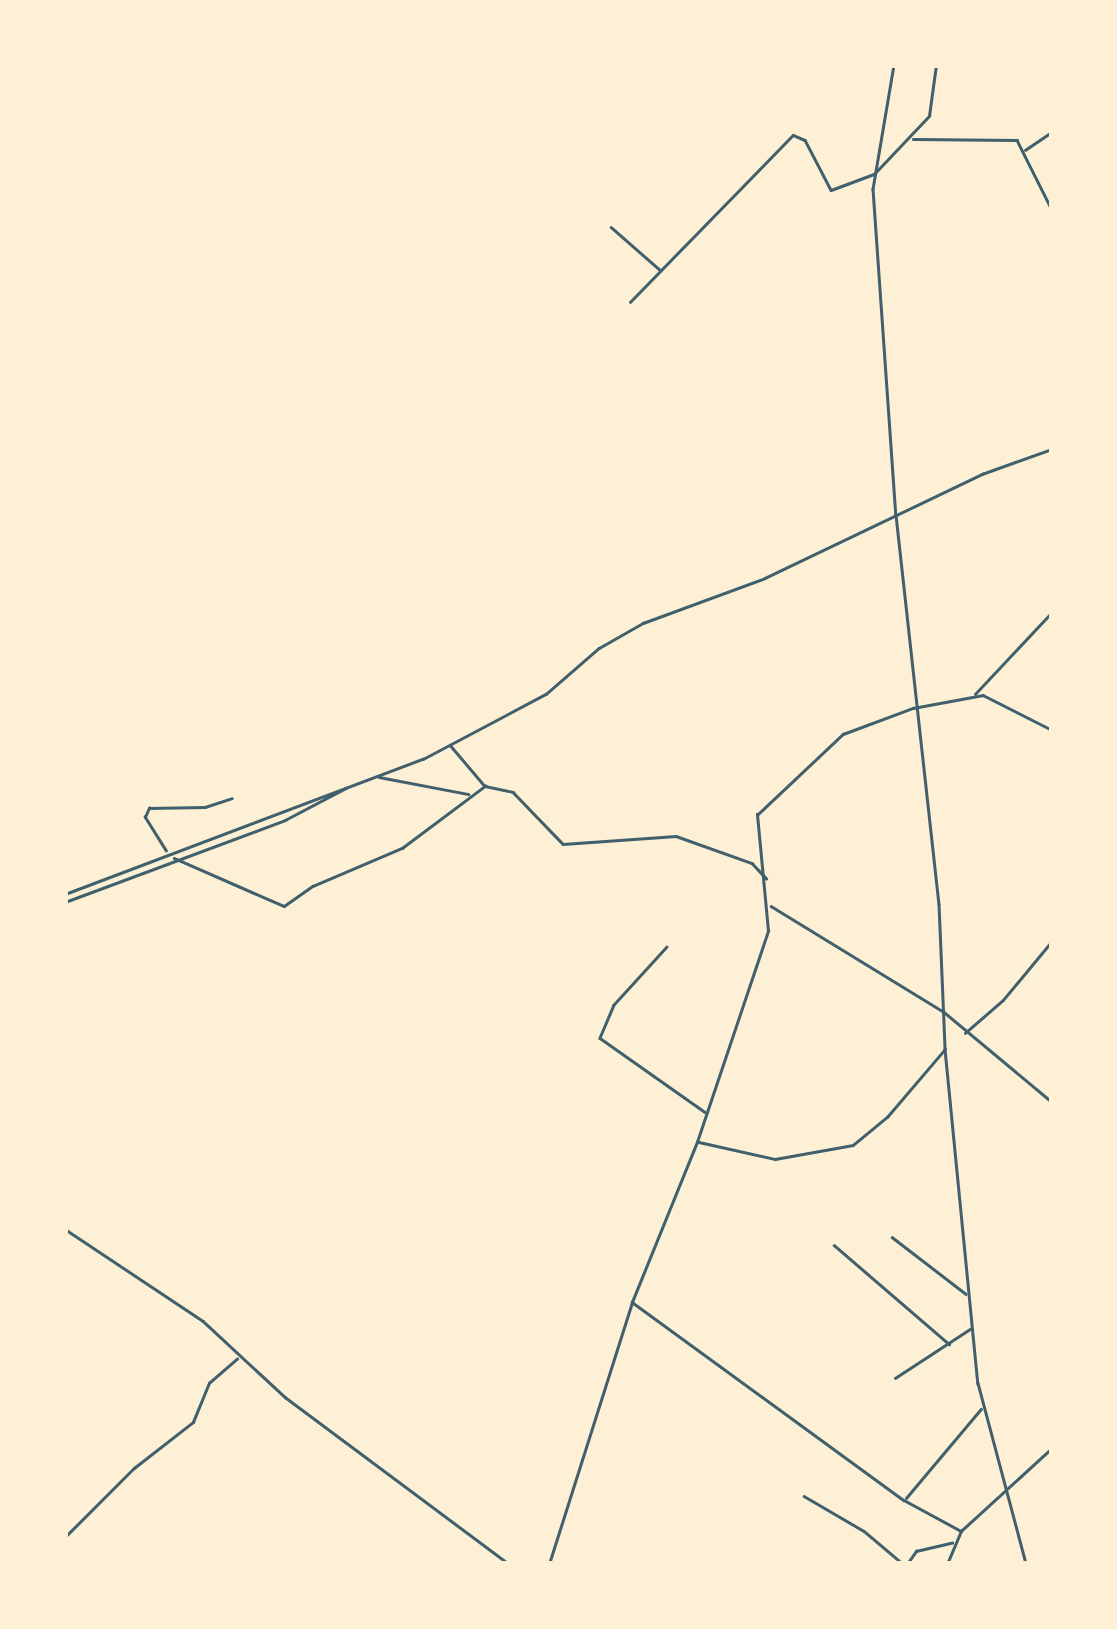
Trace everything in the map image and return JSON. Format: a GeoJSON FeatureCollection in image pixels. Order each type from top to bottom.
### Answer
{"type":"FeatureCollection","features":[{"type":"Feature","properties":{"kind":"street"},"geometry":{"type":"LineString","coordinates":[[894,65],[874,174],[896,515],[914,708],[939,904],[945,1049],[971,1328],[982,1408],[1026,1564]]}},
{"type":"Feature","properties":{"kind":"street"},"geometry":{"type":"LineString","coordinates":[[630,302],[792,135],[805,140],[831,190],[874,174],[911,140],[929,116],[936,65]]}},
{"type":"Feature","properties":{"kind":"street"},"geometry":{"type":"LineString","coordinates":[[1025,150],[1052,132]]}},
{"type":"Feature","properties":{"kind":"street"},"geometry":{"type":"LineString","coordinates":[[911,140],[1012,138],[1025,150],[1052,210]]}},
{"type":"Feature","properties":{"kind":"street"},"geometry":{"type":"LineString","coordinates":[[612,227],[660,270]]}},
{"type":"Feature","properties":{"kind":"street"},"geometry":{"type":"LineString","coordinates":[[65,894],[166,852],[378,777],[450,745],[546,694],[619,635],[766,578],[896,515],[1052,449]]}},
{"type":"Feature","properties":{"kind":"street"},"geometry":{"type":"LineString","coordinates":[[549,1564],[632,1302],[697,1142],[768,931],[768,880],[755,824],[762,808],[842,734],[914,708],[974,695],[1052,612]]}},
{"type":"Feature","properties":{"kind":"street"},"geometry":{"type":"LineString","coordinates":[[974,695],[1052,730]]}},
{"type":"Feature","properties":{"kind":"street"},"geometry":{"type":"LineString","coordinates":[[450,745],[485,786]]}},
{"type":"Feature","properties":{"kind":"street"},"geometry":{"type":"LineString","coordinates":[[378,777],[468,794]]}},
{"type":"Feature","properties":{"kind":"street"},"geometry":{"type":"LineString","coordinates":[[65,902],[174,858],[286,820],[352,785]]}},
{"type":"Feature","properties":{"kind":"street"},"geometry":{"type":"LineString","coordinates":[[174,858],[284,906],[313,886],[402,848],[468,794],[485,786],[513,792],[563,844],[676,836],[752,864],[768,880]]}},
{"type":"Feature","properties":{"kind":"street"},"geometry":{"type":"LineString","coordinates":[[166,852],[145,816],[149,808],[204,807],[232,798]]}},
{"type":"Feature","properties":{"kind":"street"},"geometry":{"type":"LineString","coordinates":[[770,906],[944,1012],[1052,1102]]}},
{"type":"Feature","properties":{"kind":"street"},"geometry":{"type":"LineString","coordinates":[[965,1033],[1003,1000],[1052,942]]}},
{"type":"Feature","properties":{"kind":"street"},"geometry":{"type":"LineString","coordinates":[[667,947],[614,1005],[600,1038],[707,1113]]}},
{"type":"Feature","properties":{"kind":"street"},"geometry":{"type":"LineString","coordinates":[[697,1142],[775,1160],[853,1145],[887,1117],[945,1049]]}},
{"type":"Feature","properties":{"kind":"street"},"geometry":{"type":"LineString","coordinates":[[65,1229],[203,1321],[238,1358],[510,1564]]}},
{"type":"Feature","properties":{"kind":"street"},"geometry":{"type":"LineString","coordinates":[[892,1237],[968,1295]]}},
{"type":"Feature","properties":{"kind":"street"},"geometry":{"type":"LineString","coordinates":[[834,1245],[949,1344]]}},
{"type":"Feature","properties":{"kind":"street"},"geometry":{"type":"LineString","coordinates":[[632,1302],[904,1500],[961,1530]]}},
{"type":"Feature","properties":{"kind":"street"},"geometry":{"type":"LineString","coordinates":[[895,1378],[971,1328]]}},
{"type":"Feature","properties":{"kind":"street"},"geometry":{"type":"LineString","coordinates":[[65,1537],[134,1468],[193,1422],[210,1383],[238,1358]]}},
{"type":"Feature","properties":{"kind":"street"},"geometry":{"type":"LineString","coordinates":[[904,1500],[982,1408]]}},
{"type":"Feature","properties":{"kind":"street"},"geometry":{"type":"LineString","coordinates":[[953,1564],[947,1562],[961,1530],[1052,1448]]}},
{"type":"Feature","properties":{"kind":"street"},"geometry":{"type":"LineString","coordinates":[[804,1496],[905,1564],[916,1551],[953,1542]]}}]}
